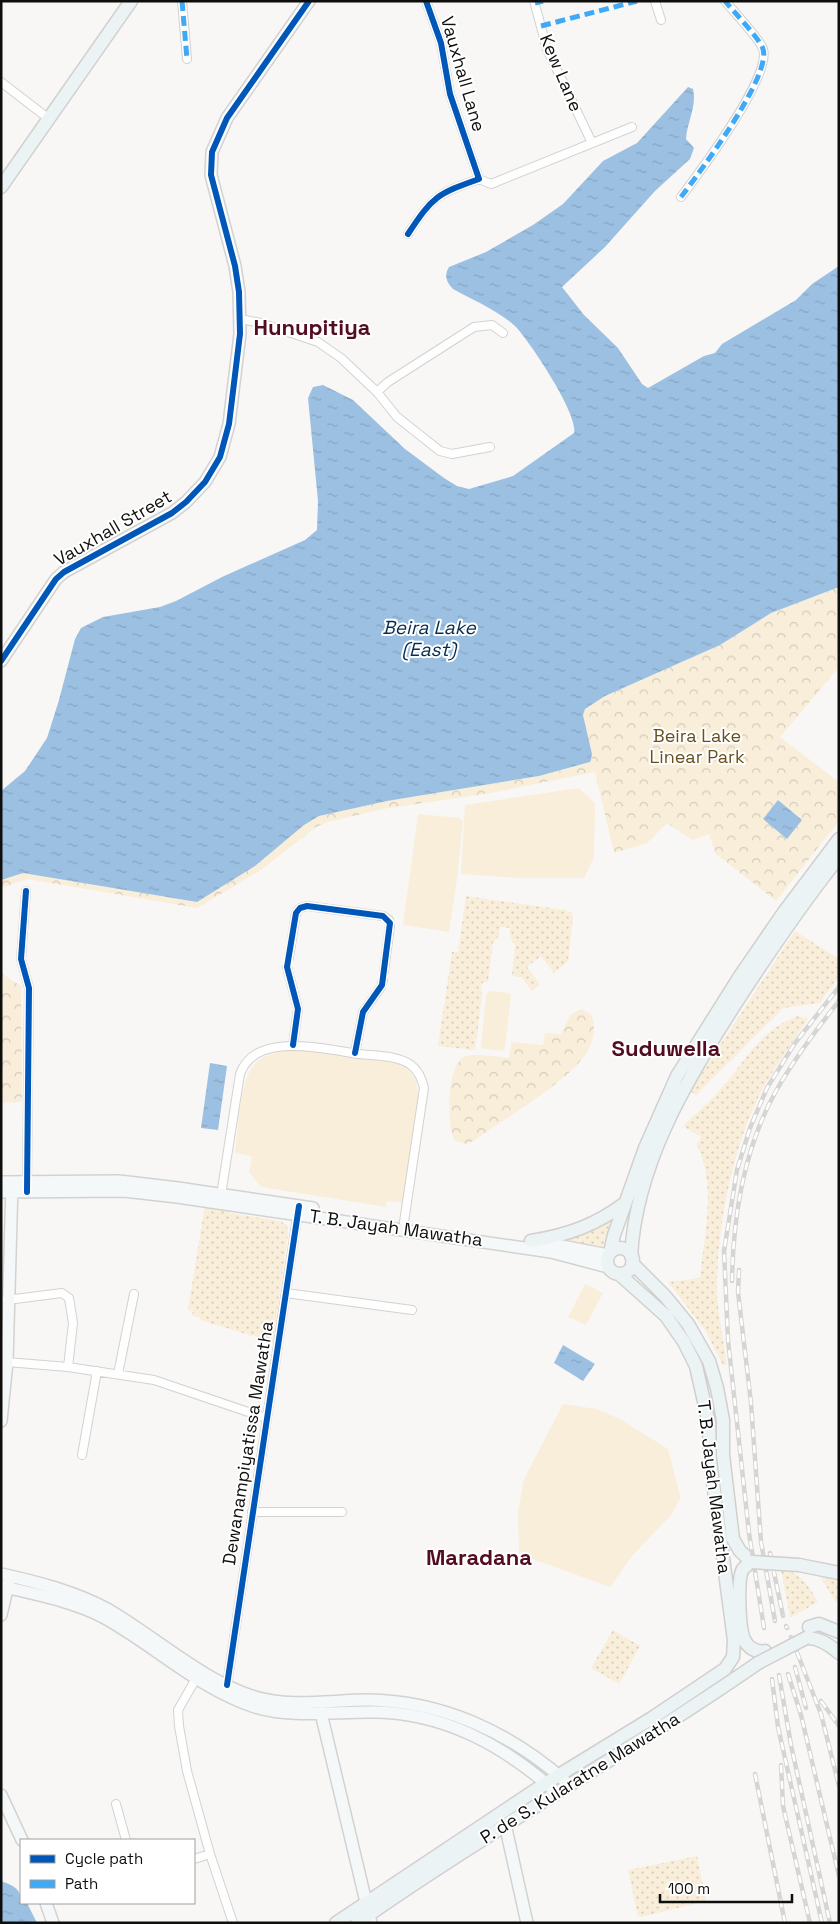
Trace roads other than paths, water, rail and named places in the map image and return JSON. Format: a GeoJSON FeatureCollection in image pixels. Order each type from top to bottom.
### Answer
{"type":"FeatureCollection","features":[{"type":"Feature","properties":{"kind":"main road"},"geometry":{"type":"LineString","coordinates":[[1,187],[131,1]]}},
{"type":"Feature","properties":{"kind":"main road","name":"Vauxhall Street"},"geometry":{"type":"LineString","coordinates":[[1,661],[50,585],[60,575],[172,513],[186,502],[205,482],[220,457],[226,437],[240,319],[235,266],[211,176],[212,152],[227,118],[309,1]]}},
{"type":"Feature","properties":{"kind":"main road"},"geometry":{"type":"LineString","coordinates":[[611,1262],[625,1203],[664,1103],[839,839]]}},
{"type":"Feature","properties":{"kind":"main road"},"geometry":{"type":"LineString","coordinates":[[789,915],[839,857]]}},
{"type":"Feature","properties":{"kind":"main road"},"geometry":{"type":"LineString","coordinates":[[611,1262],[628,1271],[632,1259],[633,1226],[656,1151],[705,1041]]}},
{"type":"Feature","properties":{"kind":"main road","name":"T. B. Jayah Mawatha"},"geometry":{"type":"LineString","coordinates":[[27,1187],[119,1181],[221,1194],[298,1210],[611,1262]]}},
{"type":"Feature","properties":{"kind":"main road"},"geometry":{"type":"LineString","coordinates":[[1,1421],[7,1362],[6,1187]]}},
{"type":"Feature","properties":{"kind":"main road","name":"T. B. Jayah Mawatha"},"geometry":{"type":"LineString","coordinates":[[6,1187],[124,1191],[404,1222],[531,1241],[611,1262],[670,1322],[696,1366],[709,1424],[710,1460],[738,1639]]}},
{"type":"Feature","properties":{"kind":"main road"},"geometry":{"type":"LineString","coordinates":[[531,1241],[577,1231],[596,1223],[625,1203]]}},
{"type":"Feature","properties":{"kind":"main road"},"geometry":{"type":"LineString","coordinates":[[611,1262],[619,1248],[624,1249],[632,1259]]}},
{"type":"Feature","properties":{"kind":"main road","name":"T. B. Jayah Mawatha"},"geometry":{"type":"LineString","coordinates":[[632,1259],[688,1324],[709,1361],[717,1388],[733,1538],[740,1551],[752,1562]]}},
{"type":"Feature","properties":{"kind":"main road"},"geometry":{"type":"LineString","coordinates":[[702,1391],[717,1388]]}},
{"type":"Feature","properties":{"kind":"main road"},"geometry":{"type":"LineString","coordinates":[[839,1573],[799,1565],[752,1562],[743,1569],[739,1580],[738,1639],[749,1648],[759,1652],[807,1633],[818,1624],[839,1632]]}},
{"type":"Feature","properties":{"kind":"main road"},"geometry":{"type":"LineString","coordinates":[[1,1567],[5,1581],[1,1615]]}},
{"type":"Feature","properties":{"kind":"main road"},"geometry":{"type":"LineString","coordinates":[[5,1581],[102,1617],[253,1706],[283,1711],[321,1713],[372,1712],[416,1716],[460,1728],[490,1742],[524,1764],[556,1792]]}},
{"type":"Feature","properties":{"kind":"main road"},"geometry":{"type":"LineString","coordinates":[[807,1633],[812,1638],[825,1643],[839,1653]]}},
{"type":"Feature","properties":{"kind":"main road","name":"P. de S. Kularatne Mawatha"},"geometry":{"type":"LineString","coordinates":[[357,1923],[370,1919],[505,1824],[807,1633]]}},
{"type":"Feature","properties":{"kind":"main road","name":"P. de S. Kularatne Mawatha"},"geometry":{"type":"LineString","coordinates":[[336,1923],[365,1901],[725,1669],[733,1657],[738,1639]]}},
{"type":"Feature","properties":{"kind":"main road"},"geometry":{"type":"LineString","coordinates":[[198,1674],[257,1698],[292,1702],[371,1700],[432,1707],[469,1719],[502,1735],[569,1784]]}},
{"type":"Feature","properties":{"kind":"main road"},"geometry":{"type":"LineString","coordinates":[[321,1713],[370,1919]]}},
{"type":"Feature","properties":{"kind":"main road"},"geometry":{"type":"LineString","coordinates":[[1,1795],[22,1839]]}},
{"type":"Feature","properties":{"kind":"main road"},"geometry":{"type":"LineString","coordinates":[[505,1824],[528,1923]]}},
{"type":"Feature","properties":{"kind":"main road"},"geometry":{"type":"LineString","coordinates":[[46,1904],[54,1923]]}},
{"type":"Feature","properties":{"kind":"street"},"geometry":{"type":"LineString","coordinates":[[182,1],[187,59]]}},
{"type":"Feature","properties":{"kind":"street","name":"Vauxhall Lane"},"geometry":{"type":"LineString","coordinates":[[426,1],[441,43],[450,94],[479,179]]}},
{"type":"Feature","properties":{"kind":"street","name":"Kew Lane"},"geometry":{"type":"LineString","coordinates":[[534,1],[547,49],[592,143]]}},
{"type":"Feature","properties":{"kind":"street"},"geometry":{"type":"LineString","coordinates":[[655,1],[661,20]]}},
{"type":"Feature","properties":{"kind":"street"},"geometry":{"type":"LineString","coordinates":[[681,197],[715,152],[764,66],[763,49],[725,1]]}},
{"type":"Feature","properties":{"kind":"street"},"geometry":{"type":"LineString","coordinates":[[1,82],[49,119]]}},
{"type":"Feature","properties":{"kind":"street"},"geometry":{"type":"LineString","coordinates":[[408,234],[427,206],[443,192],[479,179],[491,184],[632,126]]}},
{"type":"Feature","properties":{"kind":"street"},"geometry":{"type":"LineString","coordinates":[[240,319],[261,323],[318,342],[340,358],[377,392],[397,417],[440,451],[452,454],[490,447]]}},
{"type":"Feature","properties":{"kind":"street"},"geometry":{"type":"LineString","coordinates":[[377,392],[396,376],[474,326],[492,325],[503,333]]}},
{"type":"Feature","properties":{"kind":"street"},"geometry":{"type":"LineString","coordinates":[[26,891],[21,959],[28,988],[27,1187]]}},
{"type":"Feature","properties":{"kind":"street"},"geometry":{"type":"LineString","coordinates":[[289,958],[296,913],[300,908],[307,906],[383,916],[389,920],[390,926],[384,971]]}},
{"type":"Feature","properties":{"kind":"street"},"geometry":{"type":"LineString","coordinates":[[287,967],[298,1009],[293,1045]]}},
{"type":"Feature","properties":{"kind":"street"},"geometry":{"type":"LineString","coordinates":[[356,1053],[363,1012],[381,987],[383,980]]}},
{"type":"Feature","properties":{"kind":"street"},"geometry":{"type":"LineString","coordinates":[[221,1194],[243,1064],[259,1053],[293,1045],[356,1053],[406,1062],[421,1077],[423,1094],[404,1222]]}},
{"type":"Feature","properties":{"kind":"street","name":"Dewanampiyatissa Mawatha"},"geometry":{"type":"LineString","coordinates":[[227,1685],[298,1210]]}},
{"type":"Feature","properties":{"kind":"street"},"geometry":{"type":"LineString","coordinates":[[7,1300],[62,1293],[69,1298],[74,1323],[68,1367]]}},
{"type":"Feature","properties":{"kind":"street"},"geometry":{"type":"LineString","coordinates":[[286,1293],[412,1310]]}},
{"type":"Feature","properties":{"kind":"street"},"geometry":{"type":"LineString","coordinates":[[118,1374],[134,1294]]}},
{"type":"Feature","properties":{"kind":"street"},"geometry":{"type":"LineString","coordinates":[[7,1362],[68,1367],[154,1380],[266,1418]]}},
{"type":"Feature","properties":{"kind":"street"},"geometry":{"type":"LineString","coordinates":[[82,1454],[97,1371]]}},
{"type":"Feature","properties":{"kind":"street"},"geometry":{"type":"LineString","coordinates":[[252,1512],[342,1512]]}},
{"type":"Feature","properties":{"kind":"street"},"geometry":{"type":"LineString","coordinates":[[198,1674],[178,1710],[179,1726],[187,1771],[210,1854],[233,1923]]}},
{"type":"Feature","properties":{"kind":"street"},"geometry":{"type":"LineString","coordinates":[[116,1804],[126,1839]]}},
{"type":"Feature","properties":{"kind":"street"},"geometry":{"type":"LineString","coordinates":[[195,1859],[210,1854]]}},
{"type":"Feature","properties":{"kind":"water","name":"Beira Lake (East)"},"geometry":{"type":"Polygon","coordinates":[[[688,87],[693,89],[694,96],[686,139],[694,148],[690,159],[655,191],[605,247],[562,287],[584,315],[618,348],[642,384],[648,388],[704,356],[715,353],[722,344],[796,300],[812,284],[839,266],[839,587],[771,613],[720,645],[605,696],[585,709],[583,715],[592,754],[590,762],[539,776],[387,801],[319,816],[304,825],[255,866],[197,902],[23,873],[1,880],[1,791],[25,771],[47,738],[75,639],[81,628],[103,617],[160,607],[176,601],[222,577],[305,540],[317,530],[318,501],[308,398],[313,387],[323,385],[353,400],[405,449],[444,478],[457,486],[469,489],[513,476],[574,433],[574,424],[562,396],[523,335],[502,316],[453,289],[446,278],[447,270],[449,267],[486,252],[533,225],[563,204],[603,161],[637,143],[688,87]]]}},
{"type":"Feature","properties":{"kind":"water"},"geometry":{"type":"Polygon","coordinates":[[[778,800],[802,820],[787,839],[763,819],[778,800]]]}},
{"type":"Feature","properties":{"kind":"water"},"geometry":{"type":"Polygon","coordinates":[[[210,1063],[227,1066],[218,1130],[201,1128],[210,1063]]]}},
{"type":"Feature","properties":{"kind":"water"},"geometry":{"type":"Polygon","coordinates":[[[563,1345],[595,1364],[583,1381],[554,1363],[563,1345]]]}},
{"type":"Feature","properties":{"kind":"water"},"geometry":{"type":"Polygon","coordinates":[[[1,1881],[16,1888],[20,1894],[20,1904],[28,1904],[37,1923],[1,1923],[1,1881]]]}},
{"type":"Feature","properties":{"kind":"railway"},"geometry":{"type":"LineString","coordinates":[[764,1628],[749,1533],[728,1340],[724,1251],[737,1170],[750,1128],[767,1088],[795,1043],[839,987]]}},
{"type":"Feature","properties":{"kind":"railway"},"geometry":{"type":"LineString","coordinates":[[732,1281],[735,1232],[742,1183],[756,1136],[765,1113],[783,1079],[839,1001]]}},
{"type":"Feature","properties":{"kind":"railway"},"geometry":{"type":"LineString","coordinates":[[739,1270],[738,1292],[751,1403],[761,1542],[775,1621]]}},
{"type":"Feature","properties":{"kind":"railway"},"geometry":{"type":"LineString","coordinates":[[770,1553],[783,1616]]}},
{"type":"Feature","properties":{"kind":"railway"},"geometry":{"type":"LineString","coordinates":[[791,1637],[821,1714],[839,1786]]}},
{"type":"Feature","properties":{"kind":"railway"},"geometry":{"type":"LineString","coordinates":[[795,1667],[806,1708]]}},
{"type":"Feature","properties":{"kind":"railway"},"geometry":{"type":"LineString","coordinates":[[788,1674],[801,1715],[839,1876]]}},
{"type":"Feature","properties":{"kind":"railway"},"geometry":{"type":"LineString","coordinates":[[779,1675],[791,1745],[830,1923]]}},
{"type":"Feature","properties":{"kind":"railway"},"geometry":{"type":"LineString","coordinates":[[772,1679],[778,1727],[822,1923]]}},
{"type":"Feature","properties":{"kind":"railway"},"geometry":{"type":"LineString","coordinates":[[821,1701],[839,1726]]}},
{"type":"Feature","properties":{"kind":"railway"},"geometry":{"type":"LineString","coordinates":[[781,1765],[783,1806],[810,1923]]}},
{"type":"Feature","properties":{"kind":"railway"},"geometry":{"type":"LineString","coordinates":[[755,1774],[785,1923]]}},
{"type":"Feature","properties":{"kind":"district","name":"Hunupitiya"},"geometry":{"type":"Point","coordinates":[312,327]}},
{"type":"Feature","properties":{"kind":"district","name":"Suduwella"},"geometry":{"type":"Point","coordinates":[666,1048]}},
{"type":"Feature","properties":{"kind":"district","name":"Maradana"},"geometry":{"type":"Point","coordinates":[479,1557]}},
{"type":"Feature","properties":{"kind":"park label","name":"Beira Lake Linear Park"},"geometry":{"type":"Point","coordinates":[697,746]}}]}
